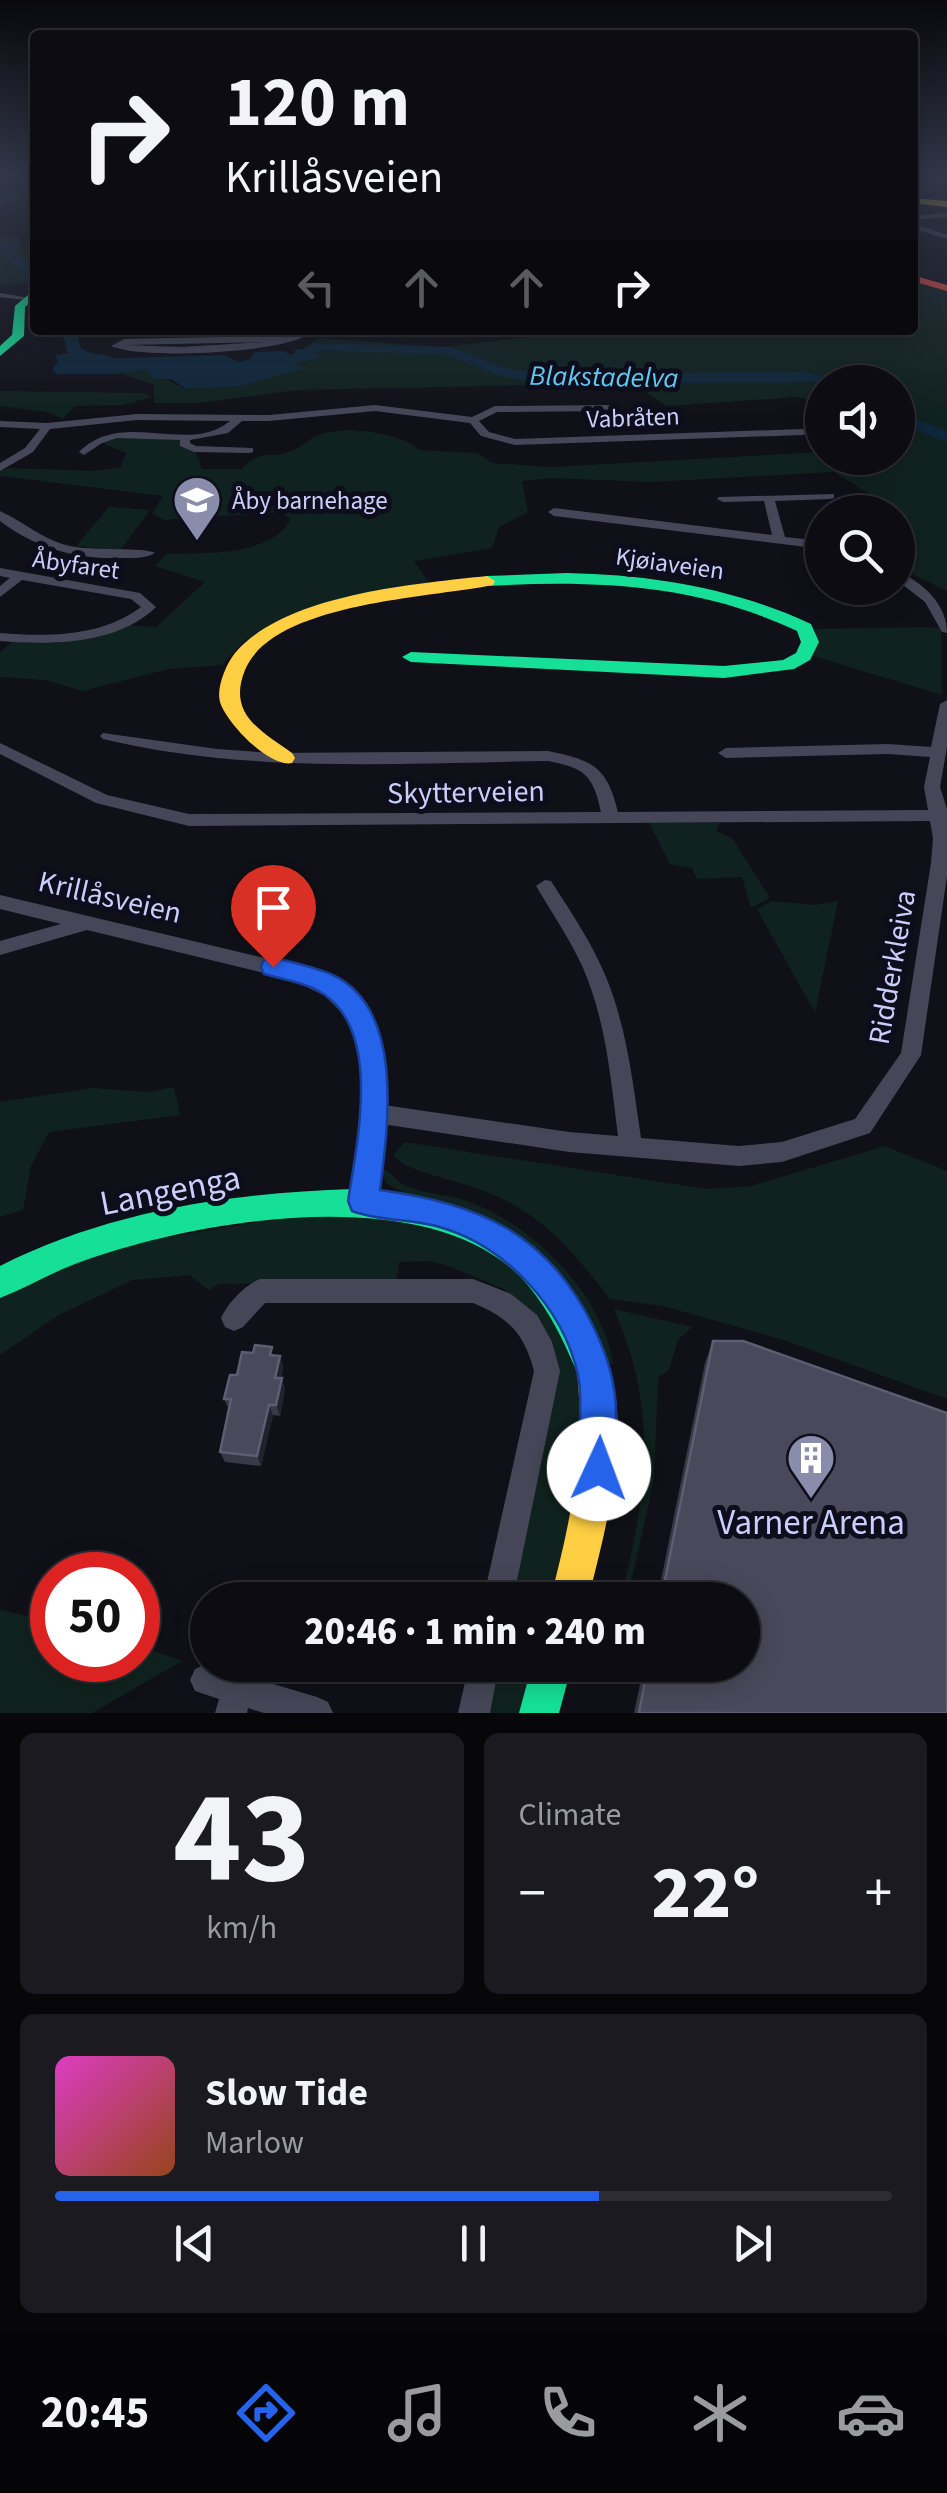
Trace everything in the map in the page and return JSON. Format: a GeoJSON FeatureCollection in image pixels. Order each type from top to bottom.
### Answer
{"type":"FeatureCollection","features":[{"type":"Feature","properties":{"kind":"street"},"geometry":{"type":"LineString","coordinates":[[918,280],[947,288]]}},
{"type":"Feature","properties":{"kind":"street"},"geometry":{"type":"LineString","coordinates":[[0,352],[18,336],[19,298]]}},
{"type":"Feature","properties":{"kind":"street"},"geometry":{"type":"LineString","coordinates":[[284,335],[271,339],[124,342],[116,346],[172,349],[281,342],[299,335]]}},
{"type":"Feature","properties":{"kind":"street","name":"Vabråten"},"geometry":{"type":"LineString","coordinates":[[0,424],[47,426],[137,417],[239,418],[374,408],[473,420],[494,410],[612,408]]}},
{"type":"Feature","properties":{"kind":"street","name":"Vabråten"},"geometry":{"type":"LineString","coordinates":[[84,452],[102,437],[186,437],[229,429],[239,418]]}},
{"type":"Feature","properties":{"kind":"street","name":"Vabråten"},"geometry":{"type":"LineString","coordinates":[[473,420],[485,434],[515,442],[803,432]]}},
{"type":"Feature","properties":{"kind":"street"},"geometry":{"type":"LineString","coordinates":[[0,468],[29,450],[47,426]]}},
{"type":"Feature","properties":{"kind":"street","name":"Vabråten"},"geometry":{"type":"LineString","coordinates":[[186,437],[184,444],[194,449],[249,450]]}},
{"type":"Feature","properties":{"kind":"street"},"geometry":{"type":"LineString","coordinates":[[724,498],[805,498]]}},
{"type":"Feature","properties":{"kind":"street"},"geometry":{"type":"LineString","coordinates":[[769,500],[779,538]]}},
{"type":"Feature","properties":{"kind":"street"},"geometry":{"type":"LineString","coordinates":[[554,512],[805,542]]}},
{"type":"Feature","properties":{"kind":"street","name":"Åbyfaret"},"geometry":{"type":"LineString","coordinates":[[0,515],[20,534],[55,546],[117,555],[149,553]]}},
{"type":"Feature","properties":{"kind":"street","name":"Åbyfaret"},"geometry":{"type":"LineString","coordinates":[[0,572],[135,596],[149,607],[131,620],[83,633],[0,637]]}},
{"type":"Feature","properties":{"kind":"street","name":"Åbyfaret"},"geometry":{"type":"LineString","coordinates":[[0,593],[18,578]]}},
{"type":"Feature","properties":{"kind":"street","name":"Kjøiaveien"},"geometry":{"type":"LineString","coordinates":[[285,758],[248,729],[234,710],[228,697],[232,663],[254,640],[276,628],[347,606],[513,579],[623,582],[686,590],[762,608],[805,628],[810,642],[804,656],[787,665],[724,672],[411,657]]}},
{"type":"Feature","properties":{"kind":"street"},"geometry":{"type":"LineString","coordinates":[[915,588],[930,600],[947,628]]}},
{"type":"Feature","properties":{"kind":"street","name":"Ridderkleiva"},"geometry":{"type":"LineString","coordinates":[[375,1112],[631,1148],[739,1156],[782,1152],[862,1126],[911,1055],[940,863],[942,815],[932,787],[935,752],[947,704]]}},
{"type":"Feature","properties":{"kind":"street"},"geometry":{"type":"LineString","coordinates":[[108,736],[198,754],[285,758],[548,756],[578,762],[598,772],[612,818]]}},
{"type":"Feature","properties":{"kind":"street","name":"Skytterveien"},"geometry":{"type":"LineString","coordinates":[[0,748],[102,799],[189,820],[942,815]]}},
{"type":"Feature","properties":{"kind":"street"},"geometry":{"type":"LineString","coordinates":[[726,754],[888,749],[935,752]]}},
{"type":"Feature","properties":{"kind":"street"},"geometry":{"type":"LineString","coordinates":[[545,886],[598,980],[616,1048],[631,1148]]}},
{"type":"Feature","properties":{"kind":"street","name":"Krillåsveien"},"geometry":{"type":"LineString","coordinates":[[0,902],[248,960],[326,983],[349,1002],[370,1044],[375,1112],[363,1201]]}},
{"type":"Feature","properties":{"kind":"street"},"geometry":{"type":"LineString","coordinates":[[0,948],[85,923]]}},
{"type":"Feature","properties":{"kind":"street","name":"Langenga"},"geometry":{"type":"LineString","coordinates":[[0,1282],[53,1253],[154,1226],[292,1204],[363,1201],[440,1212],[498,1238],[545,1277],[579,1330],[591,1358],[601,1422],[591,1515],[574,1582]]}},
{"type":"Feature","properties":{"kind":"street"},"geometry":{"type":"LineString","coordinates":[[234,1318],[260,1290],[441,1290],[473,1291],[502,1303],[528,1324],[539,1342],[547,1372],[502,1582]]}},
{"type":"Feature","properties":{"kind":"street"},"geometry":{"type":"LineString","coordinates":[[209,1682],[234,1701],[317,1713]]}},
{"type":"Feature","properties":{"kind":"street"},"geometry":{"type":"LineString","coordinates":[[474,1713],[480,1682]]}},
{"type":"Feature","properties":{"kind":"street"},"geometry":{"type":"LineString","coordinates":[[540,1713],[548,1682]]}},
{"type":"Feature","properties":{"kind":"green space"},"geometry":{"type":"Polygon","coordinates":[[[0,256],[30,256],[30,283],[0,284],[0,256]]]}},
{"type":"Feature","properties":{"kind":"green space"},"geometry":{"type":"Polygon","coordinates":[[[918,282],[947,288],[947,591],[915,575],[915,539],[921,539],[915,538],[915,495],[871,495],[839,475],[915,475],[915,365],[805,365],[805,399],[667,406],[632,383],[297,390],[199,403],[154,403],[154,385],[120,373],[141,366],[186,390],[257,381],[318,338],[442,347],[548,335],[918,335],[918,282]]]}},
{"type":"Feature","properties":{"kind":"green space"},"geometry":{"type":"Polygon","coordinates":[[[0,391],[144,393],[152,397],[123,405],[75,406],[63,419],[47,412],[0,406],[0,391]]]}},
{"type":"Feature","properties":{"kind":"green space"},"geometry":{"type":"Polygon","coordinates":[[[342,431],[386,435],[419,450],[477,453],[492,463],[551,467],[805,453],[805,474],[651,482],[552,478],[522,481],[528,512],[499,527],[492,548],[414,561],[431,586],[269,628],[244,641],[222,665],[169,669],[82,691],[45,680],[0,677],[0,652],[13,641],[83,635],[121,625],[156,627],[205,582],[155,566],[166,554],[252,547],[281,532],[291,519],[282,512],[164,520],[152,513],[163,496],[0,476],[0,470],[95,471],[121,467],[126,453],[100,442],[109,438],[180,438],[180,446],[195,450],[202,469],[241,469],[262,456],[283,454],[319,435],[342,431]]]}},
{"type":"Feature","properties":{"kind":"green space"},"geometry":{"type":"Polygon","coordinates":[[[109,507],[150,510],[120,550],[76,546],[109,507]]]}},
{"type":"Feature","properties":{"kind":"green space"},"geometry":{"type":"Polygon","coordinates":[[[941,628],[942,695],[810,655],[815,629],[941,628]]]}},
{"type":"Feature","properties":{"kind":"green space"},"geometry":{"type":"Polygon","coordinates":[[[649,823],[720,823],[716,831],[732,838],[770,898],[751,908],[742,877],[697,879],[692,868],[670,864],[649,823]]]}},
{"type":"Feature","properties":{"kind":"green space"},"geometry":{"type":"Polygon","coordinates":[[[772,901],[815,905],[838,901],[815,1013],[757,909],[772,901]]]}},
{"type":"Feature","properties":{"kind":"green space"},"geometry":{"type":"Polygon","coordinates":[[[174,1087],[180,1115],[49,1132],[31,1166],[23,1210],[0,1217],[0,1102],[92,1088],[149,1092],[174,1087]]]}},
{"type":"Feature","properties":{"kind":"green space"},"geometry":{"type":"Polygon","coordinates":[[[405,1142],[706,1189],[751,1186],[885,1146],[947,1171],[947,1399],[784,1340],[663,1306],[610,1299],[572,1253],[529,1214],[483,1191],[405,1165],[393,1155],[405,1142]]]}},
{"type":"Feature","properties":{"kind":"green space"},"geometry":{"type":"Polygon","coordinates":[[[381,1168],[406,1186],[492,1212],[539,1244],[580,1288],[595,1312],[613,1364],[605,1363],[551,1270],[515,1234],[465,1208],[394,1188],[385,1182],[381,1168]]]}},
{"type":"Feature","properties":{"kind":"green space"},"geometry":{"type":"Polygon","coordinates":[[[325,1211],[437,1223],[517,1265],[572,1347],[581,1384],[585,1461],[555,1582],[514,1582],[556,1374],[531,1311],[504,1289],[429,1261],[399,1262],[396,1282],[219,1284],[209,1290],[189,1275],[132,1280],[57,1316],[0,1355],[0,1294],[90,1250],[325,1211]]]}},
{"type":"Feature","properties":{"kind":"green space"},"geometry":{"type":"Polygon","coordinates":[[[614,1309],[692,1327],[678,1340],[669,1370],[658,1378],[654,1480],[631,1582],[625,1582],[637,1524],[644,1454],[643,1419],[629,1348],[614,1309]]]}},
{"type":"Feature","properties":{"kind":"green space"},"geometry":{"type":"Polygon","coordinates":[[[0,1610],[30,1616],[30,1682],[146,1682],[92,1713],[0,1713],[0,1610]]]}},
{"type":"Feature","properties":{"kind":"green space"},"geometry":{"type":"Polygon","coordinates":[[[160,1653],[182,1661],[160,1674],[160,1653]]]}},
{"type":"Feature","properties":{"kind":"green space"},"geometry":{"type":"Polygon","coordinates":[[[492,1682],[530,1682],[522,1713],[486,1713],[492,1682]]]}},
{"type":"Feature","properties":{"kind":"water"},"geometry":{"type":"Polygon","coordinates":[[[344,344],[354,347],[318,350],[315,353],[325,358],[293,363],[306,368],[240,386],[186,389],[171,379],[155,379],[145,369],[117,374],[58,374],[52,370],[58,361],[55,355],[85,350],[93,359],[225,355],[239,362],[250,359],[255,352],[284,351],[291,355],[296,352],[293,350],[344,344]]]}},
{"type":"Feature","properties":{"kind":"building","name":"Varner Arena"},"geometry":{"type":"Polygon","coordinates":[[[713,1341],[743,1341],[947,1413],[947,1713],[639,1713],[645,1682],[760,1682],[760,1582],[665,1582],[713,1341]]]}},
{"type":"Feature","properties":{"kind":"building"},"geometry":{"type":"Polygon","coordinates":[[[255,1345],[272,1347],[270,1355],[280,1356],[275,1378],[282,1378],[276,1405],[269,1405],[257,1456],[220,1452],[231,1399],[224,1399],[230,1375],[237,1375],[242,1352],[253,1353],[255,1345]]]}},
{"type":"Feature","properties":{"kind":"waterway"},"geometry":{"type":"LineString","coordinates":[[11,256],[30,273]]}},
{"type":"Feature","properties":{"kind":"waterway","name":"Blakstadelva"},"geometry":{"type":"LineString","coordinates":[[70,335],[74,351],[89,360],[110,360]]}},
{"type":"Feature","properties":{"kind":"waterway","name":"Blakstadelva"},"geometry":{"type":"LineString","coordinates":[[315,347],[452,351],[500,372],[543,379],[805,376]]}},
{"type":"Feature","properties":{"kind":"waterway"},"geometry":{"type":"LineString","coordinates":[[915,424],[947,437]]}},
{"type":"Feature","properties":{"kind":"traffic: fast"},"geometry":{"type":"LineString","coordinates":[[0,352],[18,336],[20,306],[30,297]]}},
{"type":"Feature","properties":{"kind":"traffic: fast"},"geometry":{"type":"LineString","coordinates":[[411,657],[724,672],[787,665],[804,656],[810,642],[805,628],[769,611],[691,589],[609,579],[487,581]]}},
{"type":"Feature","properties":{"kind":"traffic: fast"},"geometry":{"type":"LineString","coordinates":[[0,1283],[86,1245],[176,1221],[297,1205],[353,1203],[405,1207],[454,1219],[498,1240],[536,1272],[569,1315],[594,1372]]}},
{"type":"Feature","properties":{"kind":"traffic: fast"},"geometry":{"type":"LineString","coordinates":[[539,1713],[547,1682]]}},
{"type":"Feature","properties":{"kind":"traffic: slow"},"geometry":{"type":"LineString","coordinates":[[285,758],[247,728],[231,705],[230,683],[241,657],[265,636],[339,606],[487,581]]}},
{"type":"Feature","properties":{"kind":"traffic: slow"},"geometry":{"type":"LineString","coordinates":[[573,1582],[598,1459],[594,1372]]}},
{"type":"Feature","properties":{"kind":"traffic: jam"},"geometry":{"type":"LineString","coordinates":[[918,280],[947,288]]}},
{"type":"Feature","properties":{"kind":"place","name":"Åby barnehage"},"geometry":{"type":"Point","coordinates":[197,542]}},
{"type":"Feature","properties":{"kind":"place","name":"Varner Arena"},"geometry":{"type":"Point","coordinates":[811,1500]}},
{"type":"Feature","properties":{"kind":"route"},"geometry":{"type":"LineString","coordinates":[[273,967],[326,983],[349,1002],[370,1044],[375,1112],[363,1201],[440,1212],[498,1238],[523,1255],[565,1304],[591,1358],[599,1394],[599,1469]]}}]}
